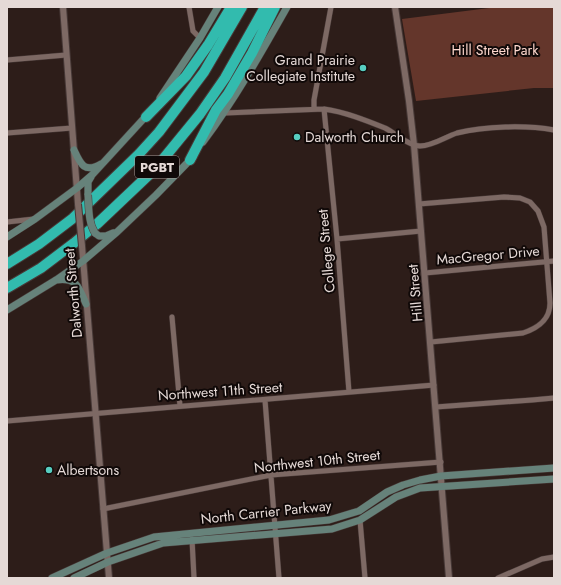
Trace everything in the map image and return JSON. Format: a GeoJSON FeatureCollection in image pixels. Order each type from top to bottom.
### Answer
{"type":"FeatureCollection","features":[{"type":"Feature","properties":{"kind":"highway"},"geometry":{"type":"LineString","coordinates":[[146,117],[186,76],[208,45],[231,7]]}},
{"type":"Feature","properties":{"kind":"highway","name":"PGBT"},"geometry":{"type":"LineString","coordinates":[[7,264],[39,244],[72,219],[106,187],[159,132],[204,72],[242,7]]}},
{"type":"Feature","properties":{"kind":"highway","name":"PGBT"},"geometry":{"type":"LineString","coordinates":[[7,288],[41,268],[74,244],[155,169],[200,114],[225,78],[265,7]]}},
{"type":"Feature","properties":{"kind":"highway"},"geometry":{"type":"LineString","coordinates":[[190,160],[216,110],[228,94],[252,53],[275,7]]}},
{"type":"Feature","properties":{"kind":"main road"},"geometry":{"type":"LineString","coordinates":[[7,237],[35,219],[77,188],[92,175],[146,117],[200,38],[218,7]]}},
{"type":"Feature","properties":{"kind":"main road"},"geometry":{"type":"LineString","coordinates":[[7,310],[56,280],[83,261],[117,232],[190,160],[225,113],[265,48],[287,7]]}},
{"type":"Feature","properties":{"kind":"main road"},"geometry":{"type":"LineString","coordinates":[[74,150],[81,165],[84,167],[96,167],[104,162]]}},
{"type":"Feature","properties":{"kind":"main road"},"geometry":{"type":"LineString","coordinates":[[92,175],[88,182],[88,195],[90,222],[92,228],[99,236],[106,236],[117,232]]}},
{"type":"Feature","properties":{"kind":"main road"},"geometry":{"type":"LineString","coordinates":[[56,280],[71,280],[76,283],[81,290],[86,304]]}},
{"type":"Feature","properties":{"kind":"main road","name":"North Carrier Parkway"},"geometry":{"type":"LineString","coordinates":[[52,578],[107,553],[154,537],[329,520],[359,511],[387,492],[403,485],[441,476],[554,468]]}},
{"type":"Feature","properties":{"kind":"main road","name":"North Carrier Parkway"},"geometry":{"type":"LineString","coordinates":[[74,578],[108,562],[163,543],[332,529],[360,520],[396,497],[420,488],[554,479]]}},
{"type":"Feature","properties":{"kind":"street","name":"Dalworth Street"},"geometry":{"type":"LineString","coordinates":[[62,7],[109,578]]}},
{"type":"Feature","properties":{"kind":"street"},"geometry":{"type":"LineString","coordinates":[[189,7],[193,31],[200,38]]}},
{"type":"Feature","properties":{"kind":"street"},"geometry":{"type":"LineString","coordinates":[[314,109],[314,100],[331,7]]}},
{"type":"Feature","properties":{"kind":"street","name":"Hill Street"},"geometry":{"type":"LineString","coordinates":[[395,7],[414,145],[450,578]]}},
{"type":"Feature","properties":{"kind":"street"},"geometry":{"type":"LineString","coordinates":[[7,60],[66,55]]}},
{"type":"Feature","properties":{"kind":"street"},"geometry":{"type":"LineString","coordinates":[[225,113],[314,109],[339,111],[386,129],[414,145],[421,146],[458,133],[496,127],[542,128],[554,130]]}},
{"type":"Feature","properties":{"kind":"street","name":"College Street"},"geometry":{"type":"LineString","coordinates":[[324,109],[350,392]]}},
{"type":"Feature","properties":{"kind":"street"},"geometry":{"type":"LineString","coordinates":[[7,133],[72,128]]}},
{"type":"Feature","properties":{"kind":"street"},"geometry":{"type":"LineString","coordinates":[[419,204],[512,197],[530,202],[538,211],[544,226],[550,308],[548,316],[542,323],[535,329],[523,333],[431,342]]}},
{"type":"Feature","properties":{"kind":"street"},"geometry":{"type":"LineString","coordinates":[[7,222],[35,219]]}},
{"type":"Feature","properties":{"kind":"street"},"geometry":{"type":"LineString","coordinates":[[337,239],[421,231]]}},
{"type":"Feature","properties":{"kind":"street","name":"MacGregor Drive"},"geometry":{"type":"LineString","coordinates":[[425,272],[554,261]]}},
{"type":"Feature","properties":{"kind":"street"},"geometry":{"type":"LineString","coordinates":[[172,317],[180,406]]}},
{"type":"Feature","properties":{"kind":"street","name":"Northwest 11th Street"},"geometry":{"type":"LineString","coordinates":[[7,421],[434,385]]}},
{"type":"Feature","properties":{"kind":"street"},"geometry":{"type":"LineString","coordinates":[[436,407],[554,398]]}},
{"type":"Feature","properties":{"kind":"street"},"geometry":{"type":"LineString","coordinates":[[265,400],[279,578]]}},
{"type":"Feature","properties":{"kind":"street","name":"Northwest 10th Street"},"geometry":{"type":"LineString","coordinates":[[103,509],[270,476],[440,462]]}},
{"type":"Feature","properties":{"kind":"street"},"geometry":{"type":"LineString","coordinates":[[360,520],[365,578]]}},
{"type":"Feature","properties":{"kind":"street"},"geometry":{"type":"LineString","coordinates":[[192,533],[194,578]]}},
{"type":"Feature","properties":{"kind":"street"},"geometry":{"type":"LineString","coordinates":[[498,578],[542,559],[554,557]]}},
{"type":"Feature","properties":{"kind":"green space","name":"Hill Street Park"},"geometry":{"type":"Polygon","coordinates":[[[497,7],[554,7],[554,88],[534,88],[416,101],[402,19],[497,7]]]}},
{"type":"Feature","properties":{"kind":"place","name":"Grand Prairie Collegiate Institute"},"geometry":{"type":"Point","coordinates":[363,68]}},
{"type":"Feature","properties":{"kind":"place","name":"Dalworth Church"},"geometry":{"type":"Point","coordinates":[297,137]}},
{"type":"Feature","properties":{"kind":"place","name":"Albertsons"},"geometry":{"type":"Point","coordinates":[49,470]}}]}
